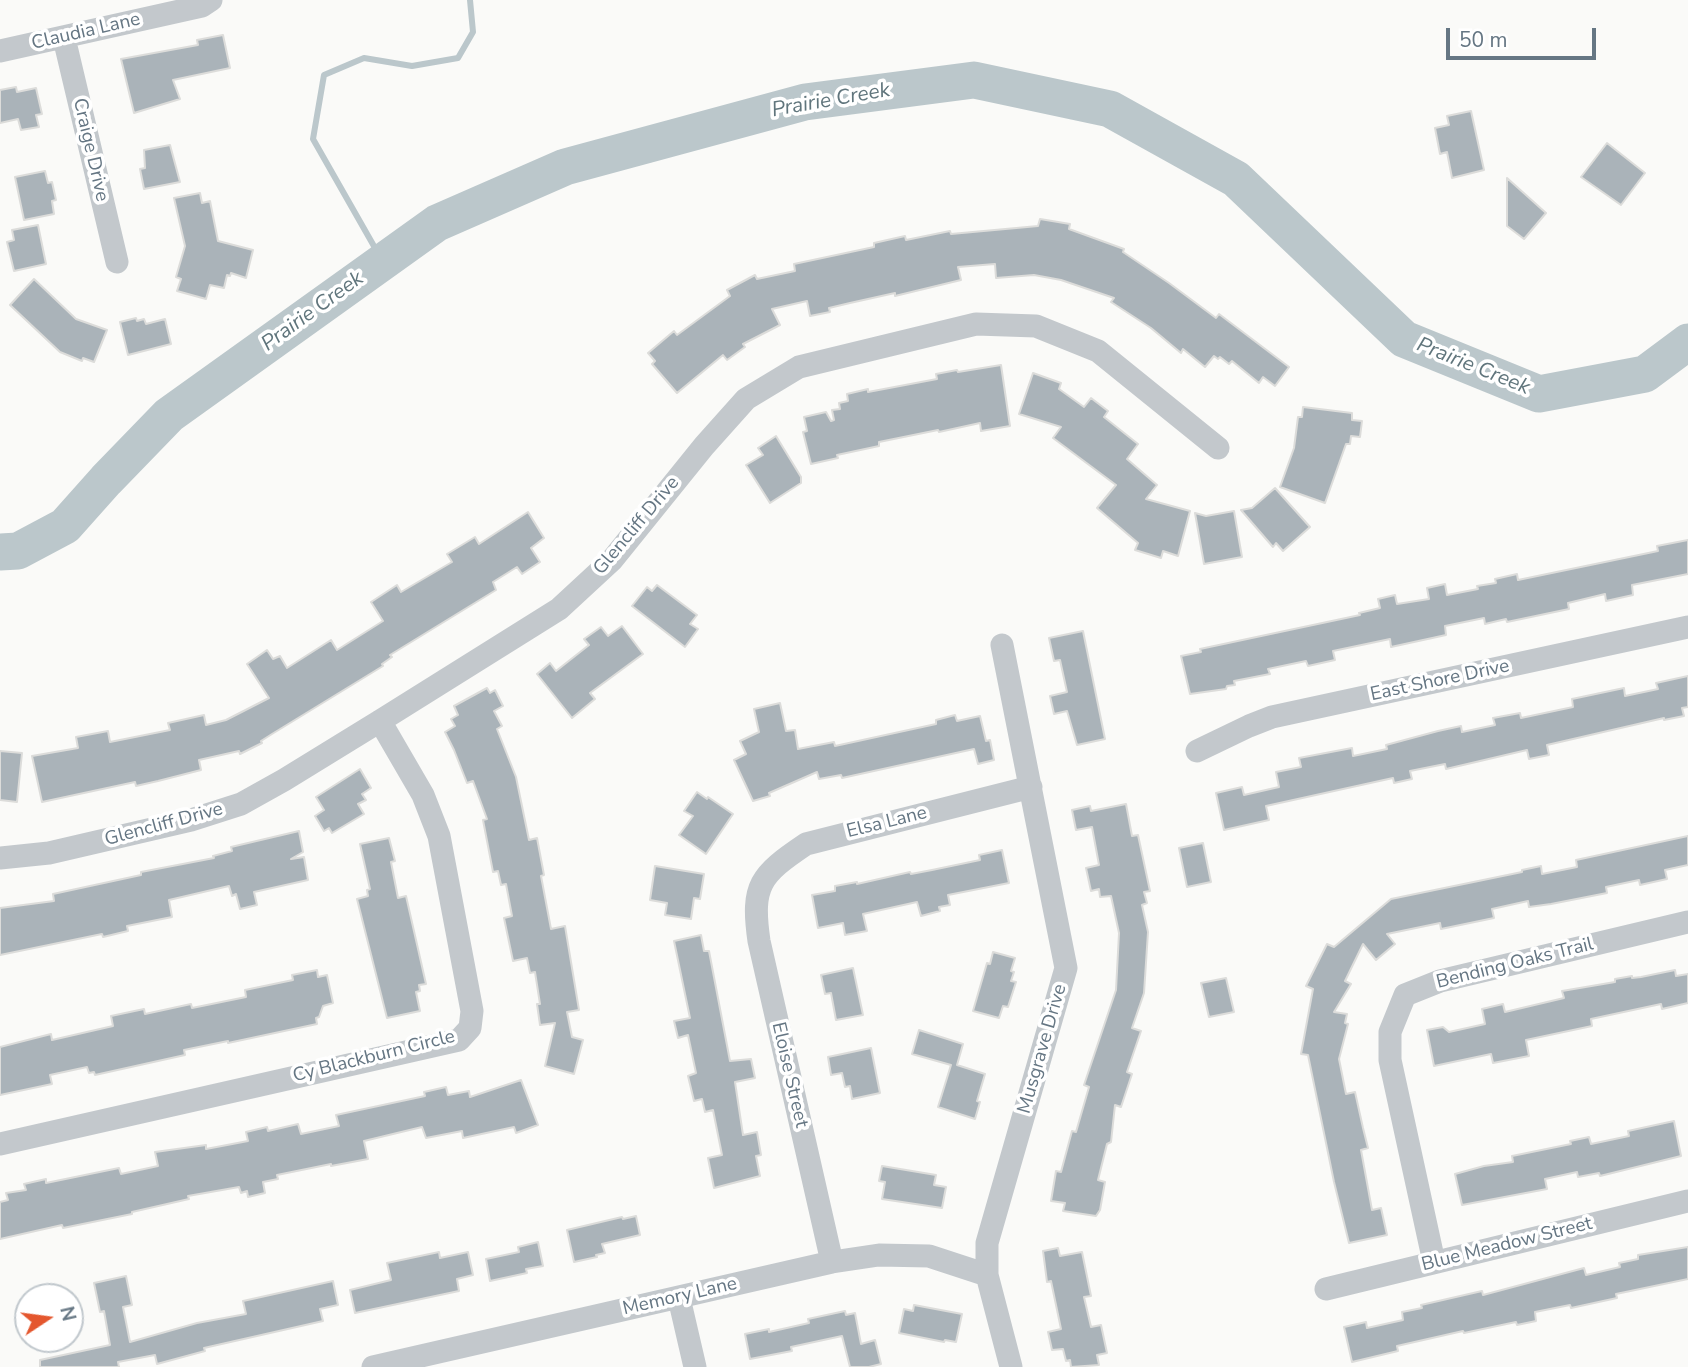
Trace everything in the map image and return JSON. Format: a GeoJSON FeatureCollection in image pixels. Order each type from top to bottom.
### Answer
{"type":"FeatureCollection","features":[{"type":"Feature","properties":{"kind":"street","name":"Claudia Lane"},"geometry":{"type":"LineString","coordinates":[[0,51],[202,6],[211,0]]}},
{"type":"Feature","properties":{"kind":"street","name":"Craige Drive"},"geometry":{"type":"LineString","coordinates":[[64,38],[117,262]]}},
{"type":"Feature","properties":{"kind":"street","name":"Glencliff Drive"},"geometry":{"type":"LineString","coordinates":[[0,858],[49,853],[191,820],[241,804],[284,780],[559,609],[612,560],[704,446],[746,399],[807,365],[976,324],[1036,326],[1098,351],[1218,448]]}},
{"type":"Feature","properties":{"kind":"street","name":"East Shore Drive"},"geometry":{"type":"LineString","coordinates":[[1197,751],[1272,717],[1688,627]]}},
{"type":"Feature","properties":{"kind":"street","name":"Musgrave Drive"},"geometry":{"type":"LineString","coordinates":[[1002,645],[1066,968],[987,1243],[987,1275],[1011,1367]]}},
{"type":"Feature","properties":{"kind":"street","name":"Cy Blackburn Circle"},"geometry":{"type":"LineString","coordinates":[[0,1144],[458,1040],[470,1028],[472,1012],[439,836],[423,795],[380,721]]}},
{"type":"Feature","properties":{"kind":"street","name":"Elsa Lane"},"geometry":{"type":"LineString","coordinates":[[758,887],[776,865],[806,844],[1031,787]]}},
{"type":"Feature","properties":{"kind":"street","name":"Eloise Street"},"geometry":{"type":"LineString","coordinates":[[758,887],[755,912],[759,942],[832,1262]]}},
{"type":"Feature","properties":{"kind":"street","name":"Bending Oaks Trail"},"geometry":{"type":"LineString","coordinates":[[1434,1262],[1390,1060],[1390,1032],[1405,995],[1440,981],[1688,922]]}},
{"type":"Feature","properties":{"kind":"street","name":"Blue Meadow Street"},"geometry":{"type":"LineString","coordinates":[[1325,1289],[1688,1201]]}},
{"type":"Feature","properties":{"kind":"street","name":"Memory Lane"},"geometry":{"type":"LineString","coordinates":[[373,1367],[832,1262],[880,1255],[929,1256],[987,1275]]}},
{"type":"Feature","properties":{"kind":"street"},"geometry":{"type":"LineString","coordinates":[[679,1298],[695,1367]]}},
{"type":"Feature","properties":{"kind":"building"},"geometry":{"type":"Polygon","coordinates":[[[223,35],[230,68],[173,80],[180,99],[134,113],[121,59],[198,45],[197,40],[223,35]]]}},
{"type":"Feature","properties":{"kind":"building"},"geometry":{"type":"Polygon","coordinates":[[[16,87],[17,92],[36,88],[42,114],[36,115],[39,127],[21,130],[18,119],[0,123],[0,90],[16,87]]]}},
{"type":"Feature","properties":{"kind":"building"},"geometry":{"type":"Polygon","coordinates":[[[1471,111],[1484,170],[1452,178],[1447,152],[1440,154],[1435,128],[1449,125],[1447,116],[1471,111]]]}},
{"type":"Feature","properties":{"kind":"building"},"geometry":{"type":"Polygon","coordinates":[[[1607,143],[1645,173],[1621,205],[1581,177],[1607,143]]]}},
{"type":"Feature","properties":{"kind":"building"},"geometry":{"type":"Polygon","coordinates":[[[170,145],[180,182],[144,189],[140,169],[145,168],[144,150],[170,145]]]}},
{"type":"Feature","properties":{"kind":"building"},"geometry":{"type":"Polygon","coordinates":[[[45,171],[48,183],[52,182],[56,200],[52,201],[54,214],[24,220],[15,177],[45,171]]]}},
{"type":"Feature","properties":{"kind":"building"},"geometry":{"type":"Polygon","coordinates":[[[1507,178],[1546,213],[1524,239],[1507,226],[1507,178]]]}},
{"type":"Feature","properties":{"kind":"building"},"geometry":{"type":"Polygon","coordinates":[[[200,193],[202,203],[210,201],[218,241],[253,250],[246,278],[231,273],[230,276],[227,275],[224,288],[210,285],[206,299],[177,291],[181,279],[176,277],[185,246],[174,198],[200,193]]]}},
{"type":"Feature","properties":{"kind":"building"},"geometry":{"type":"Polygon","coordinates":[[[1040,219],[1070,224],[1069,229],[1124,249],[1123,252],[1216,318],[1219,314],[1289,367],[1275,386],[1263,377],[1259,383],[1232,361],[1229,364],[1220,357],[1218,359],[1214,356],[1205,367],[1183,349],[1181,353],[1151,328],[1111,302],[1114,298],[1061,280],[1034,275],[996,278],[995,264],[958,267],[961,280],[829,308],[830,312],[810,316],[807,301],[772,309],[780,325],[743,344],[745,347],[727,360],[723,355],[677,393],[652,364],[655,361],[648,353],[674,331],[677,335],[730,296],[727,290],[755,275],[757,279],[795,271],[794,264],[874,247],[874,243],[905,236],[906,240],[950,231],[951,234],[1038,226],[1040,219]]]}},
{"type":"Feature","properties":{"kind":"building"},"geometry":{"type":"Polygon","coordinates":[[[38,225],[46,264],[14,271],[7,242],[14,240],[12,230],[38,225]]]}},
{"type":"Feature","properties":{"kind":"building"},"geometry":{"type":"Polygon","coordinates":[[[34,279],[76,319],[107,330],[94,362],[83,358],[82,361],[60,352],[10,305],[34,279]]]}},
{"type":"Feature","properties":{"kind":"building"},"geometry":{"type":"Polygon","coordinates":[[[136,318],[137,321],[144,319],[146,324],[165,319],[171,344],[128,355],[120,322],[136,318]]]}},
{"type":"Feature","properties":{"kind":"building"},"geometry":{"type":"Polygon","coordinates":[[[1001,365],[1010,426],[981,431],[980,423],[939,432],[938,430],[879,442],[879,446],[811,464],[803,432],[807,431],[804,417],[826,412],[831,421],[834,420],[832,410],[840,409],[839,403],[848,401],[847,394],[937,379],[936,374],[957,370],[958,372],[1001,365]]]}},
{"type":"Feature","properties":{"kind":"building"},"geometry":{"type":"Polygon","coordinates":[[[1033,373],[1061,383],[1059,389],[1084,407],[1091,398],[1108,411],[1104,417],[1138,444],[1127,459],[1157,485],[1146,499],[1190,511],[1178,556],[1163,551],[1161,558],[1135,550],[1138,543],[1097,508],[1116,485],[1053,438],[1061,427],[1019,414],[1033,373]]]}},
{"type":"Feature","properties":{"kind":"building"},"geometry":{"type":"Polygon","coordinates":[[[1303,407],[1352,413],[1352,420],[1362,421],[1360,437],[1351,436],[1350,444],[1346,444],[1325,503],[1280,487],[1294,448],[1298,417],[1302,417],[1303,407]]]}},
{"type":"Feature","properties":{"kind":"building"},"geometry":{"type":"Polygon","coordinates":[[[776,436],[801,477],[801,483],[770,503],[746,465],[763,455],[758,448],[776,436]]]}},
{"type":"Feature","properties":{"kind":"building"},"geometry":{"type":"Polygon","coordinates":[[[1275,488],[1310,527],[1283,551],[1276,543],[1273,547],[1241,510],[1252,508],[1275,488]]]}},
{"type":"Feature","properties":{"kind":"building"},"geometry":{"type":"Polygon","coordinates":[[[1234,511],[1242,557],[1204,564],[1195,513],[1206,516],[1234,511]]]}},
{"type":"Feature","properties":{"kind":"building"},"geometry":{"type":"Polygon","coordinates":[[[528,512],[544,538],[531,548],[540,562],[522,574],[517,567],[493,582],[496,590],[390,655],[392,657],[382,664],[383,666],[261,741],[262,743],[240,754],[239,751],[199,760],[201,770],[136,786],[135,782],[42,802],[32,756],[78,748],[76,737],[108,731],[110,742],[170,730],[168,723],[204,715],[206,725],[226,720],[269,698],[247,664],[267,650],[273,659],[280,656],[287,668],[331,640],[337,650],[383,621],[371,602],[397,585],[401,592],[452,562],[447,554],[475,537],[479,544],[528,512]]]}},
{"type":"Feature","properties":{"kind":"building"},"geometry":{"type":"Polygon","coordinates":[[[1688,540],[1688,574],[1632,585],[1633,595],[1606,601],[1605,594],[1568,603],[1569,609],[1507,622],[1506,619],[1485,624],[1484,618],[1445,626],[1446,635],[1391,647],[1390,639],[1333,651],[1335,660],[1308,666],[1306,661],[1268,669],[1270,674],[1234,681],[1235,685],[1227,686],[1226,689],[1190,694],[1181,656],[1201,652],[1200,649],[1360,615],[1359,613],[1380,608],[1378,599],[1395,595],[1397,604],[1429,599],[1427,588],[1445,584],[1447,595],[1496,583],[1495,579],[1517,574],[1518,580],[1658,551],[1657,546],[1688,540]]]}},
{"type":"Feature","properties":{"kind":"building"},"geometry":{"type":"Polygon","coordinates":[[[657,585],[697,615],[690,624],[698,629],[685,647],[632,606],[647,587],[652,591],[657,585]]]}},
{"type":"Feature","properties":{"kind":"building"},"geometry":{"type":"Polygon","coordinates":[[[622,626],[643,654],[590,693],[595,699],[572,718],[537,674],[550,663],[556,671],[589,645],[584,639],[601,627],[608,636],[622,626]]]}},
{"type":"Feature","properties":{"kind":"building"},"geometry":{"type":"Polygon","coordinates":[[[1083,631],[1105,739],[1077,745],[1067,711],[1054,714],[1050,696],[1067,692],[1060,660],[1054,661],[1049,638],[1083,631]]]}},
{"type":"Feature","properties":{"kind":"building"},"geometry":{"type":"Polygon","coordinates":[[[1688,676],[1688,707],[1682,708],[1684,716],[1664,718],[1547,745],[1549,755],[1529,759],[1527,750],[1446,769],[1445,764],[1410,771],[1412,779],[1394,783],[1393,778],[1266,806],[1269,820],[1224,830],[1216,793],[1242,787],[1244,795],[1279,787],[1276,772],[1301,767],[1299,758],[1352,748],[1353,756],[1387,749],[1386,745],[1438,731],[1461,726],[1462,732],[1495,725],[1493,718],[1520,713],[1521,718],[1573,707],[1572,699],[1624,688],[1625,696],[1658,689],[1656,683],[1688,676]]]}},
{"type":"Feature","properties":{"kind":"building"},"geometry":{"type":"Polygon","coordinates":[[[487,688],[490,693],[495,690],[503,706],[494,711],[502,726],[497,729],[516,777],[529,840],[537,838],[551,929],[565,926],[579,1010],[567,1012],[572,1037],[583,1040],[574,1074],[545,1066],[555,1023],[540,1025],[535,972],[530,973],[527,958],[513,961],[504,918],[512,916],[506,884],[501,885],[498,871],[493,872],[483,820],[487,819],[473,781],[467,783],[445,732],[455,726],[451,719],[458,715],[454,706],[487,688]]]}},
{"type":"Feature","properties":{"kind":"building"},"geometry":{"type":"Polygon","coordinates":[[[780,703],[786,731],[795,730],[798,749],[834,742],[835,746],[936,724],[936,720],[955,715],[957,721],[980,716],[986,741],[990,740],[994,760],[978,764],[974,749],[842,778],[841,775],[819,779],[817,772],[769,793],[770,796],[753,801],[734,760],[746,754],[740,741],[759,732],[754,709],[780,703]]]}},
{"type":"Feature","properties":{"kind":"building"},"geometry":{"type":"Polygon","coordinates":[[[0,751],[22,753],[17,802],[0,800],[0,751]]]}},
{"type":"Feature","properties":{"kind":"building"},"geometry":{"type":"Polygon","coordinates":[[[360,769],[371,788],[362,794],[366,800],[358,804],[364,814],[332,833],[329,828],[324,831],[315,816],[324,810],[316,797],[360,769]]]}},
{"type":"Feature","properties":{"kind":"building"},"geometry":{"type":"Polygon","coordinates":[[[697,792],[733,814],[706,854],[679,835],[693,816],[684,811],[697,792]]]}},
{"type":"Feature","properties":{"kind":"building"},"geometry":{"type":"Polygon","coordinates":[[[1126,804],[1132,836],[1138,835],[1150,891],[1144,892],[1147,903],[1142,905],[1148,932],[1144,993],[1132,1028],[1141,1031],[1127,1072],[1132,1074],[1121,1107],[1115,1105],[1111,1142],[1107,1144],[1098,1180],[1105,1182],[1100,1210],[1096,1216],[1063,1211],[1065,1203],[1051,1201],[1056,1171],[1061,1172],[1072,1131],[1076,1132],[1089,1087],[1084,1085],[1116,990],[1119,933],[1111,896],[1100,897],[1099,889],[1091,891],[1086,868],[1099,865],[1092,827],[1076,830],[1072,810],[1090,806],[1091,811],[1126,804]]]}},
{"type":"Feature","properties":{"kind":"building"},"geometry":{"type":"Polygon","coordinates":[[[299,831],[303,852],[291,859],[304,857],[308,880],[254,892],[257,905],[240,909],[236,894],[232,896],[229,886],[169,900],[172,917],[127,926],[128,931],[0,955],[0,908],[54,901],[53,894],[141,875],[141,872],[214,858],[213,856],[232,851],[231,847],[299,831]]]}},
{"type":"Feature","properties":{"kind":"building"},"geometry":{"type":"Polygon","coordinates":[[[1688,836],[1688,865],[1665,870],[1667,879],[1640,885],[1639,880],[1606,887],[1607,893],[1551,904],[1529,907],[1528,901],[1492,909],[1494,918],[1441,929],[1440,923],[1387,934],[1395,944],[1376,960],[1363,944],[1345,981],[1351,984],[1334,1012],[1347,1014],[1345,1023],[1348,1024],[1339,1059],[1346,1094],[1355,1092],[1368,1148],[1361,1150],[1372,1210],[1381,1208],[1387,1235],[1349,1243],[1308,1055],[1301,1054],[1313,989],[1306,986],[1327,944],[1334,947],[1391,899],[1541,866],[1542,874],[1577,867],[1576,860],[1688,836]]]}},
{"type":"Feature","properties":{"kind":"building"},"geometry":{"type":"Polygon","coordinates":[[[389,838],[395,861],[391,862],[398,898],[406,896],[426,984],[419,985],[420,991],[416,992],[420,1011],[387,1018],[357,899],[368,896],[367,890],[370,889],[360,844],[389,838]]]}},
{"type":"Feature","properties":{"kind":"building"},"geometry":{"type":"Polygon","coordinates":[[[1203,843],[1211,882],[1187,887],[1179,848],[1203,843]]]}},
{"type":"Feature","properties":{"kind":"building"},"geometry":{"type":"Polygon","coordinates":[[[1002,850],[1009,883],[948,895],[950,905],[921,916],[917,902],[863,914],[867,931],[845,935],[843,923],[818,928],[812,895],[835,891],[835,886],[980,860],[979,855],[1002,850]]]}},
{"type":"Feature","properties":{"kind":"building"},"geometry":{"type":"Polygon","coordinates":[[[655,866],[704,874],[700,899],[694,898],[691,919],[665,915],[667,903],[650,900],[655,866]]]}},
{"type":"Feature","properties":{"kind":"building"},"geometry":{"type":"Polygon","coordinates":[[[701,935],[704,951],[709,951],[730,1061],[751,1059],[755,1078],[735,1082],[743,1135],[757,1132],[761,1155],[756,1156],[760,1176],[714,1188],[708,1158],[722,1155],[713,1110],[705,1112],[702,1099],[694,1101],[688,1076],[696,1073],[688,1035],[678,1038],[674,1021],[690,1018],[674,941],[701,935]]]}},
{"type":"Feature","properties":{"kind":"building"},"geometry":{"type":"Polygon","coordinates":[[[993,952],[1015,958],[1011,981],[1016,982],[1008,1007],[1003,1006],[999,1018],[973,1011],[987,963],[990,964],[993,952]]]}},
{"type":"Feature","properties":{"kind":"building"},"geometry":{"type":"Polygon","coordinates":[[[853,968],[863,1015],[836,1020],[831,993],[825,994],[821,975],[853,968]]]}},
{"type":"Feature","properties":{"kind":"building"},"geometry":{"type":"Polygon","coordinates":[[[317,970],[318,977],[327,975],[333,1003],[323,1006],[316,1018],[317,1024],[184,1050],[185,1055],[95,1075],[94,1072],[89,1073],[87,1067],[50,1075],[52,1084],[0,1095],[0,1047],[51,1034],[52,1040],[113,1026],[111,1016],[144,1009],[145,1014],[191,1004],[192,1008],[246,997],[245,990],[293,980],[292,975],[317,970]]]}},
{"type":"Feature","properties":{"kind":"building"},"geometry":{"type":"Polygon","coordinates":[[[1675,970],[1676,976],[1688,974],[1688,1003],[1662,1009],[1661,1004],[1591,1019],[1592,1026],[1526,1040],[1529,1056],[1493,1063],[1491,1054],[1434,1066],[1427,1030],[1443,1027],[1449,1032],[1485,1024],[1482,1009],[1503,1004],[1505,1012],[1564,998],[1562,991],[1615,982],[1615,979],[1675,970]]]}},
{"type":"Feature","properties":{"kind":"building"},"geometry":{"type":"Polygon","coordinates":[[[1226,978],[1234,1012],[1209,1017],[1201,983],[1226,978]]]}},
{"type":"Feature","properties":{"kind":"building"},"geometry":{"type":"Polygon","coordinates":[[[919,1030],[963,1044],[957,1065],[985,1074],[975,1119],[938,1107],[951,1065],[912,1054],[919,1030]]]}},
{"type":"Feature","properties":{"kind":"building"},"geometry":{"type":"Polygon","coordinates":[[[871,1048],[880,1093],[852,1099],[850,1086],[845,1087],[842,1073],[831,1075],[828,1057],[871,1048]]]}},
{"type":"Feature","properties":{"kind":"building"},"geometry":{"type":"Polygon","coordinates":[[[521,1080],[538,1125],[516,1133],[514,1127],[463,1138],[462,1131],[426,1138],[422,1127],[364,1141],[368,1159],[277,1175],[278,1179],[263,1182],[265,1193],[248,1197],[247,1191],[241,1193],[239,1187],[188,1196],[189,1199],[132,1214],[63,1228],[62,1225],[0,1239],[0,1202],[8,1200],[6,1193],[26,1190],[24,1184],[46,1179],[46,1183],[119,1168],[121,1174],[158,1166],[155,1152],[206,1145],[206,1149],[248,1141],[246,1132],[267,1127],[268,1131],[298,1124],[301,1134],[339,1126],[336,1115],[425,1096],[424,1092],[446,1087],[448,1095],[469,1091],[470,1097],[521,1080]]]}},
{"type":"Feature","properties":{"kind":"building"},"geometry":{"type":"Polygon","coordinates":[[[1674,1121],[1681,1156],[1600,1176],[1599,1173],[1578,1177],[1577,1172],[1545,1179],[1547,1189],[1462,1205],[1455,1174],[1513,1162],[1512,1156],[1571,1144],[1570,1141],[1589,1137],[1591,1144],[1629,1136],[1628,1131],[1674,1121]]]}},
{"type":"Feature","properties":{"kind":"building"},"geometry":{"type":"Polygon","coordinates":[[[882,1166],[936,1175],[934,1185],[946,1187],[942,1208],[882,1199],[885,1182],[879,1181],[882,1166]]]}},
{"type":"Feature","properties":{"kind":"building"},"geometry":{"type":"Polygon","coordinates":[[[636,1216],[640,1235],[602,1244],[605,1253],[574,1262],[567,1230],[636,1216]]]}},
{"type":"Feature","properties":{"kind":"building"},"geometry":{"type":"Polygon","coordinates":[[[538,1242],[543,1266],[526,1269],[527,1273],[490,1281],[486,1259],[519,1252],[518,1247],[538,1242]]]}},
{"type":"Feature","properties":{"kind":"building"},"geometry":{"type":"Polygon","coordinates":[[[1688,1247],[1688,1279],[1616,1294],[1617,1298],[1571,1308],[1570,1305],[1535,1312],[1536,1321],[1517,1325],[1516,1322],[1464,1333],[1463,1331],[1397,1346],[1398,1351],[1352,1362],[1344,1327],[1366,1322],[1367,1328],[1403,1320],[1402,1312],[1422,1308],[1421,1305],[1482,1291],[1483,1295],[1584,1268],[1586,1275],[1620,1267],[1619,1263],[1638,1259],[1638,1255],[1688,1247]]]}},
{"type":"Feature","properties":{"kind":"building"},"geometry":{"type":"Polygon","coordinates":[[[1058,1248],[1060,1256],[1082,1252],[1091,1296],[1084,1297],[1091,1327],[1101,1325],[1107,1353],[1097,1355],[1099,1365],[1071,1367],[1070,1360],[1066,1361],[1063,1349],[1052,1350],[1048,1332],[1061,1329],[1051,1281],[1047,1282],[1043,1251],[1058,1248]]]}},
{"type":"Feature","properties":{"kind":"building"},"geometry":{"type":"Polygon","coordinates":[[[439,1252],[440,1258],[468,1252],[473,1275],[457,1279],[459,1291],[355,1313],[350,1290],[391,1280],[387,1263],[439,1252]]]}},
{"type":"Feature","properties":{"kind":"building"},"geometry":{"type":"Polygon","coordinates":[[[126,1276],[132,1305],[123,1307],[130,1342],[197,1323],[246,1314],[243,1301],[333,1281],[338,1305],[320,1309],[323,1321],[204,1348],[205,1351],[157,1364],[155,1355],[118,1362],[119,1367],[40,1367],[40,1360],[84,1353],[84,1351],[110,1345],[104,1311],[100,1312],[94,1283],[126,1276]]]}},
{"type":"Feature","properties":{"kind":"building"},"geometry":{"type":"Polygon","coordinates":[[[914,1305],[962,1314],[956,1342],[899,1333],[904,1309],[913,1311],[914,1305]]]}},
{"type":"Feature","properties":{"kind":"building"},"geometry":{"type":"Polygon","coordinates":[[[845,1311],[846,1315],[855,1313],[861,1344],[875,1340],[881,1364],[850,1367],[842,1336],[791,1347],[792,1351],[750,1359],[745,1334],[809,1323],[808,1319],[845,1311]]]}},
{"type":"Feature","properties":{"kind":"waterway"},"geometry":{"type":"LineString","coordinates":[[383,262],[313,139],[324,75],[364,58],[412,66],[458,58],[473,32],[470,0]]}},
{"type":"Feature","properties":{"kind":"waterway","name":"Prairie Creek"},"geometry":{"type":"LineString","coordinates":[[0,552],[18,551],[65,526],[169,415],[437,223],[565,167],[805,102],[974,80],[1110,109],[1236,179],[1404,339],[1539,394],[1645,374],[1688,342]]}}]}
